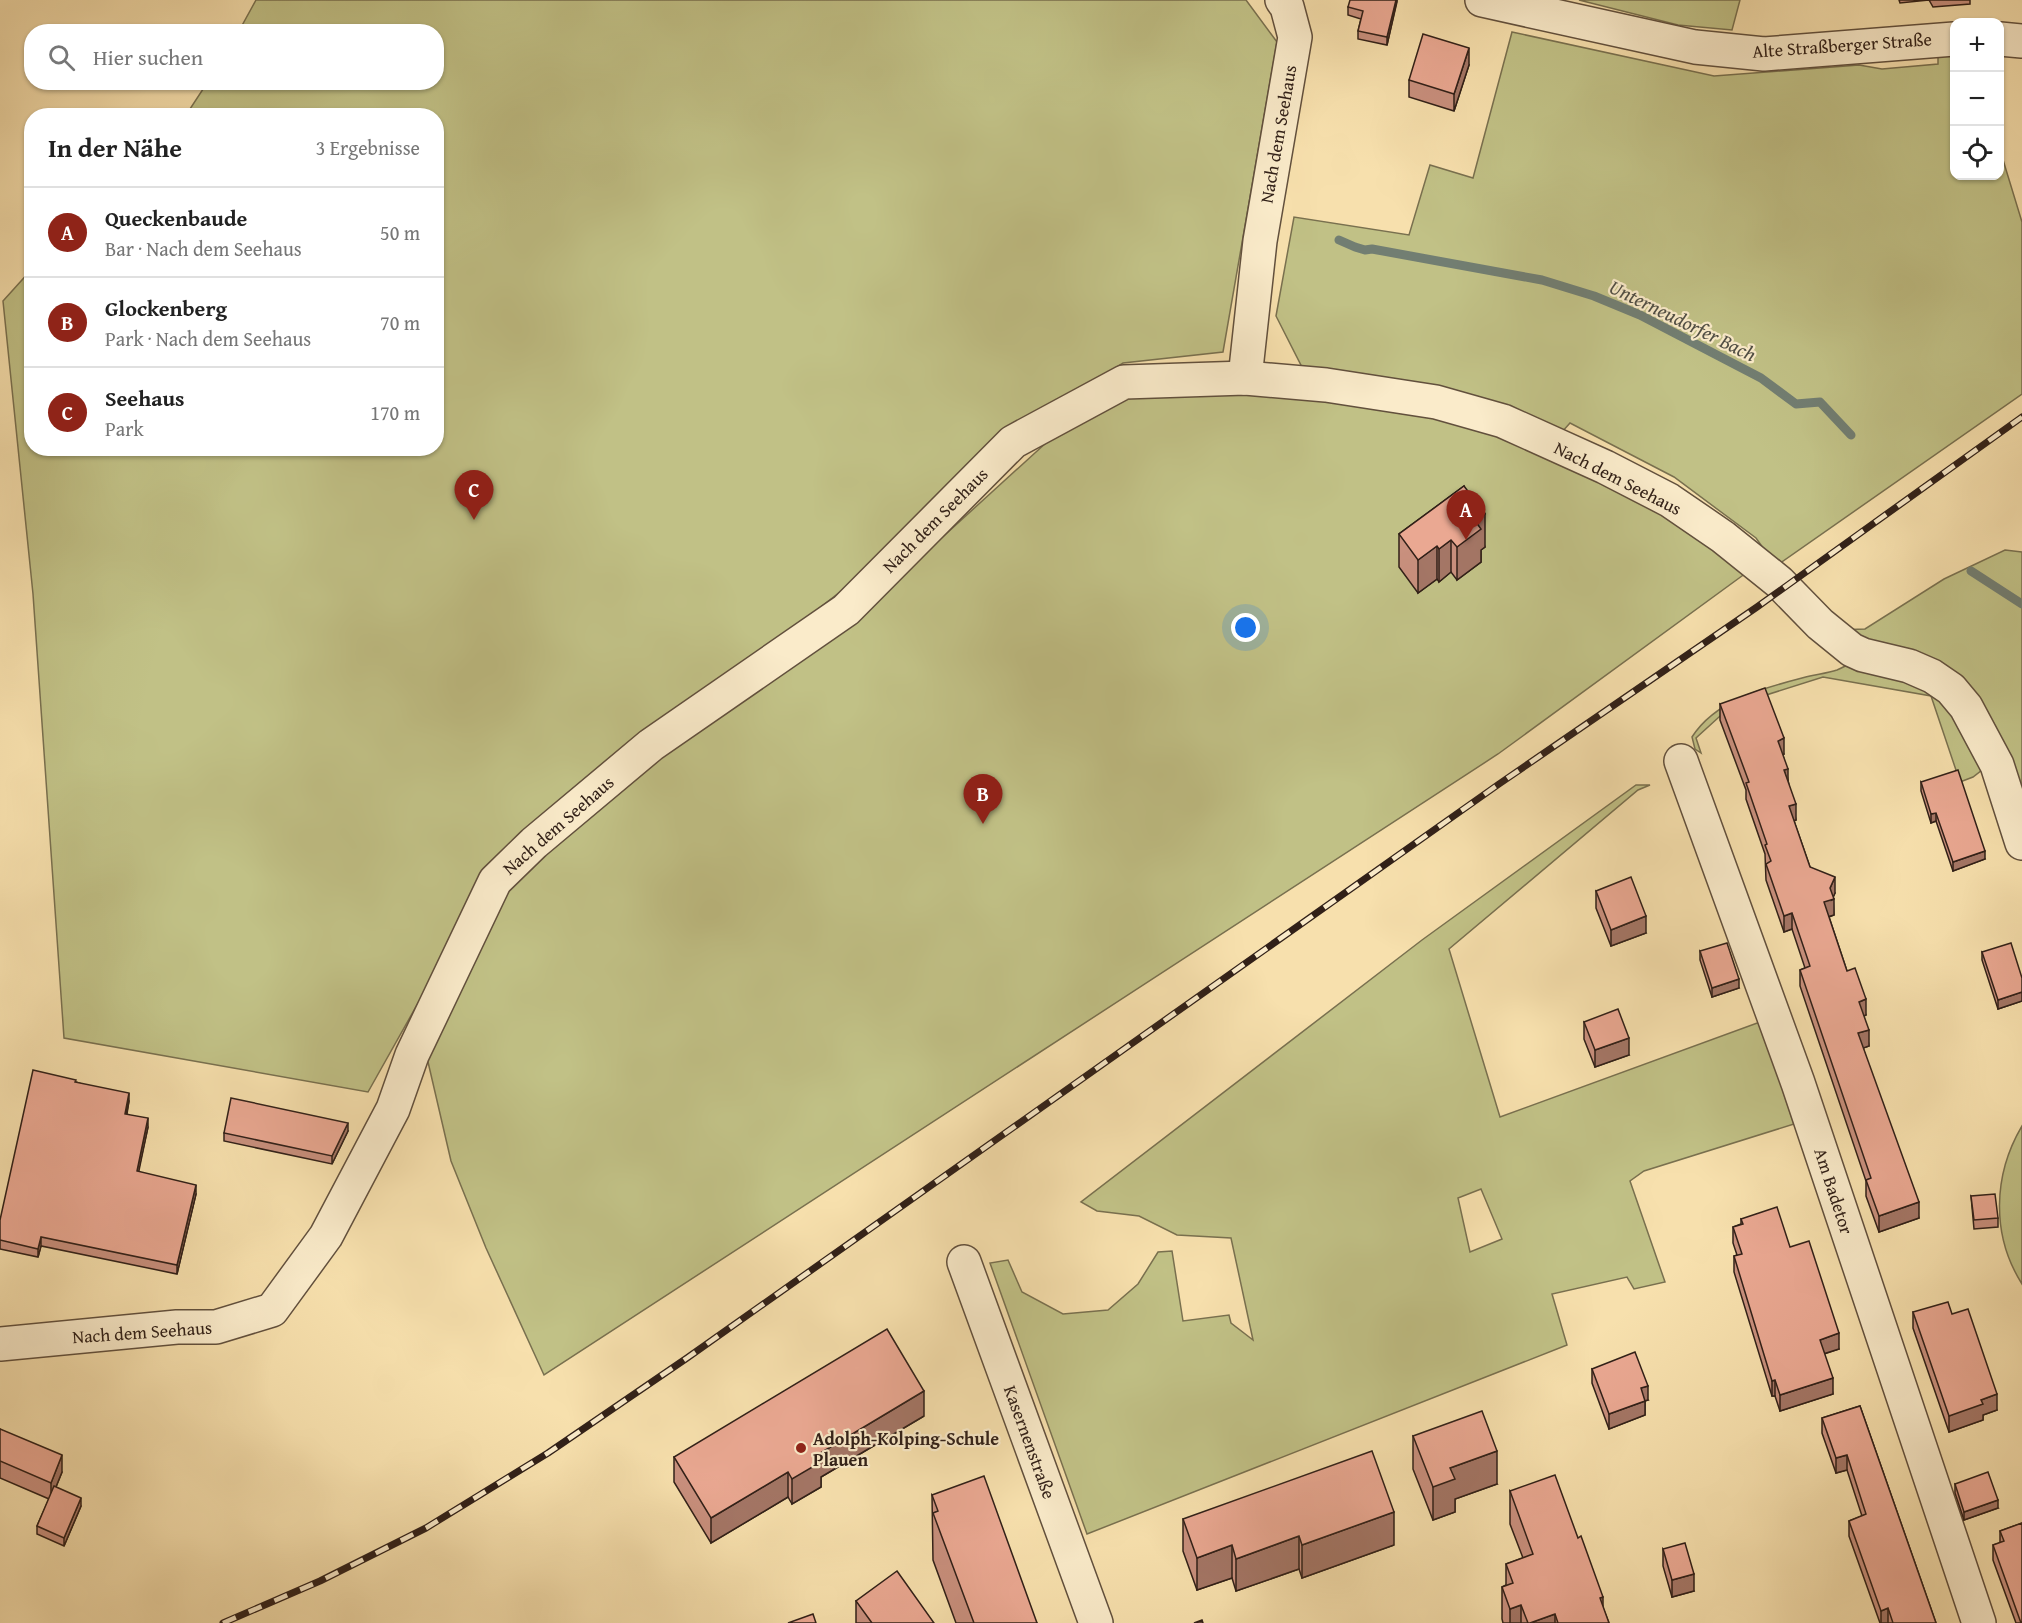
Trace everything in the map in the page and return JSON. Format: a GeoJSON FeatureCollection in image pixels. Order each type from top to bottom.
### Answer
{"type":"FeatureCollection","features":[{"type":"Feature","properties":{"kind":"street","name":"Nach dem Seehaus"},"geometry":{"type":"LineString","coordinates":[[1245,378],[1260,241],[1294,37],[1287,7],[1282,0]]}},
{"type":"Feature","properties":{"kind":"street","name":"Alte Straßberger Straße"},"geometry":{"type":"LineString","coordinates":[[1482,0],[1695,47],[1764,54],[1950,39]]}},
{"type":"Feature","properties":{"kind":"street"},"geometry":{"type":"LineString","coordinates":[[2004,39],[2022,41]]}},
{"type":"Feature","properties":{"kind":"street","name":"Nach dem Seehaus"},"geometry":{"type":"LineString","coordinates":[[0,1344],[177,1327],[216,1327],[272,1310],[326,1236],[393,1109],[412,1055],[495,881],[534,843],[651,745],[846,610],[1013,442],[1124,382],[1245,378],[1326,385],[1436,402],[1503,421],[1605,467],[1669,500],[1723,537],[1779,582],[1820,624],[1852,650],[1863,656],[1909,666],[1932,676],[1951,689],[1966,707],[1997,765],[2022,843]]}},
{"type":"Feature","properties":{"kind":"street","name":"Am Badetor"},"geometry":{"type":"LineString","coordinates":[[1681,761],[1798,1083],[1979,1623]]}},
{"type":"Feature","properties":{"kind":"street","name":"Kasernenstraße"},"geometry":{"type":"LineString","coordinates":[[964,1262],[1096,1623]]}},
{"type":"Feature","properties":{"kind":"green space"},"geometry":{"type":"Polygon","coordinates":[[[256,0],[1246,0],[1277,42],[1223,352],[1123,363],[1045,414],[840,592],[503,852],[368,1092],[64,1038],[33,594],[3,301],[24,278],[24,456],[444,456],[444,108],[191,108],[202,90],[444,90],[444,24],[243,24],[256,0]]]}},
{"type":"Feature","properties":{"kind":"green space"},"geometry":{"type":"Polygon","coordinates":[[[1579,0],[1740,0],[1732,30],[1678,25],[1579,0]]]}},
{"type":"Feature","properties":{"kind":"green space"},"geometry":{"type":"Polygon","coordinates":[[[1512,32],[1714,76],[1859,65],[1882,69],[1938,64],[1938,54],[1950,56],[1950,180],[2004,180],[2004,163],[2022,222],[2022,394],[1776,566],[1756,538],[1674,477],[1570,423],[1562,432],[1304,371],[1276,316],[1294,217],[1409,235],[1430,165],[1473,178],[1512,32]]]}},
{"type":"Feature","properties":{"kind":"green space"},"geometry":{"type":"Polygon","coordinates":[[[1131,390],[1345,397],[1445,408],[1534,449],[1706,536],[1746,573],[1498,754],[544,1375],[486,1248],[451,1161],[425,1049],[504,889],[648,759],[880,594],[1059,431],[1131,390]]]}},
{"type":"Feature","properties":{"kind":"green space"},"geometry":{"type":"Polygon","coordinates":[[[2005,550],[2022,552],[2022,819],[1974,706],[1838,630],[1865,629],[1944,579],[2005,550]]]}},
{"type":"Feature","properties":{"kind":"green space"},"geometry":{"type":"Polygon","coordinates":[[[1858,659],[1939,690],[1982,770],[1973,777],[1960,782],[1931,696],[1823,677],[1738,704],[1719,717],[1696,738],[1701,753],[1695,749],[1692,737],[1703,724],[1729,703],[1777,685],[1837,670],[1858,659]]]}},
{"type":"Feature","properties":{"kind":"green space"},"geometry":{"type":"Polygon","coordinates":[[[1636,785],[1650,785],[1638,790],[1449,949],[1500,1117],[1760,1022],[1794,1124],[1644,1171],[1630,1181],[1665,1282],[1634,1289],[1627,1277],[1552,1294],[1567,1345],[1087,1534],[990,1263],[1008,1260],[1022,1292],[1063,1314],[1108,1310],[1138,1284],[1158,1252],[1172,1251],[1183,1321],[1229,1315],[1231,1323],[1253,1340],[1231,1238],[1177,1235],[1139,1216],[1097,1211],[1081,1202],[1422,940],[1636,785]],[[1481,1189],[1458,1198],[1470,1252],[1502,1239],[1481,1189]]]}},
{"type":"Feature","properties":{"kind":"green space"},"geometry":{"type":"Polygon","coordinates":[[[2022,1126],[2022,1284],[2005,1246],[2000,1205],[2005,1164],[2022,1126]]]}},
{"type":"Feature","properties":{"kind":"building"},"geometry":{"type":"Polygon","coordinates":[[[1350,0],[1396,0],[1387,37],[1358,31],[1363,11],[1348,7],[1350,0]]]}},
{"type":"Feature","properties":{"kind":"building"},"geometry":{"type":"Polygon","coordinates":[[[1423,34],[1469,48],[1454,94],[1409,80],[1423,34]]]}},
{"type":"Feature","properties":{"kind":"building"},"geometry":{"type":"Polygon","coordinates":[[[1464,486],[1485,514],[1476,522],[1481,529],[1457,547],[1451,540],[1439,549],[1437,546],[1418,560],[1399,534],[1464,486]]]}},
{"type":"Feature","properties":{"kind":"building"},"geometry":{"type":"Polygon","coordinates":[[[1765,688],[1784,738],[1778,741],[1788,769],[1784,770],[1796,804],[1789,806],[1810,867],[1835,877],[1830,888],[1834,899],[1824,902],[1847,971],[1855,968],[1866,999],[1859,1002],[1869,1030],[1858,1033],[1919,1202],[1879,1216],[1866,1180],[1871,1178],[1800,970],[1810,966],[1792,913],[1784,916],[1766,864],[1771,861],[1765,845],[1767,844],[1746,783],[1749,782],[1720,704],[1765,688]]]}},
{"type":"Feature","properties":{"kind":"building"},"geometry":{"type":"Polygon","coordinates":[[[1958,770],[1985,851],[1953,862],[1936,813],[1931,814],[1921,782],[1958,770]]]}},
{"type":"Feature","properties":{"kind":"building"},"geometry":{"type":"Polygon","coordinates":[[[1631,877],[1646,916],[1611,930],[1596,891],[1631,877]]]}},
{"type":"Feature","properties":{"kind":"building"},"geometry":{"type":"Polygon","coordinates":[[[1727,943],[1739,979],[1712,988],[1700,951],[1727,943]]]}},
{"type":"Feature","properties":{"kind":"building"},"geometry":{"type":"Polygon","coordinates":[[[2011,943],[2022,978],[2022,992],[1998,1000],[1982,952],[2011,943]]]}},
{"type":"Feature","properties":{"kind":"building"},"geometry":{"type":"Polygon","coordinates":[[[1618,1009],[1629,1038],[1595,1050],[1584,1022],[1618,1009]]]}},
{"type":"Feature","properties":{"kind":"building"},"geometry":{"type":"Polygon","coordinates":[[[33,1070],[76,1080],[75,1082],[129,1093],[125,1114],[148,1118],[137,1171],[196,1185],[177,1265],[41,1237],[38,1249],[0,1240],[0,1220],[33,1070]]]}},
{"type":"Feature","properties":{"kind":"building"},"geometry":{"type":"Polygon","coordinates":[[[231,1098],[348,1123],[332,1156],[224,1133],[231,1098]]]}},
{"type":"Feature","properties":{"kind":"building"},"geometry":{"type":"Polygon","coordinates":[[[1995,1194],[1998,1218],[1974,1220],[1971,1196],[1995,1194]]]}},
{"type":"Feature","properties":{"kind":"building"},"geometry":{"type":"Polygon","coordinates":[[[1777,1207],[1790,1247],[1809,1241],[1839,1333],[1820,1340],[1833,1378],[1780,1395],[1775,1380],[1772,1381],[1734,1256],[1742,1254],[1733,1227],[1743,1224],[1741,1219],[1777,1207]]]}},
{"type":"Feature","properties":{"kind":"building"},"geometry":{"type":"Polygon","coordinates":[[[1948,1302],[1952,1314],[1968,1309],[1997,1394],[1981,1400],[1983,1404],[1949,1416],[1913,1312],[1948,1302]]]}},
{"type":"Feature","properties":{"kind":"building","name":"Adolph-Kolping-Schule Plauen"},"geometry":{"type":"Polygon","coordinates":[[[887,1329],[924,1391],[817,1455],[821,1462],[792,1479],[788,1472],[711,1518],[674,1457],[887,1329]]]}},
{"type":"Feature","properties":{"kind":"building"},"geometry":{"type":"Polygon","coordinates":[[[1635,1352],[1648,1386],[1641,1388],[1645,1401],[1609,1414],[1592,1369],[1635,1352]]]}},
{"type":"Feature","properties":{"kind":"building"},"geometry":{"type":"Polygon","coordinates":[[[1860,1406],[1936,1623],[1893,1623],[1888,1608],[1881,1611],[1849,1521],[1866,1514],[1847,1455],[1836,1458],[1822,1418],[1860,1406]]]}},
{"type":"Feature","properties":{"kind":"building"},"geometry":{"type":"Polygon","coordinates":[[[1482,1411],[1497,1451],[1450,1468],[1455,1479],[1433,1487],[1413,1436],[1482,1411]]]}},
{"type":"Feature","properties":{"kind":"building"},"geometry":{"type":"Polygon","coordinates":[[[0,1429],[62,1455],[51,1483],[0,1461],[0,1429]]]}},
{"type":"Feature","properties":{"kind":"building"},"geometry":{"type":"Polygon","coordinates":[[[1372,1451],[1394,1512],[1302,1545],[1299,1536],[1236,1559],[1232,1545],[1197,1558],[1183,1519],[1372,1451]]]}},
{"type":"Feature","properties":{"kind":"building"},"geometry":{"type":"Polygon","coordinates":[[[1988,1472],[1998,1500],[1964,1512],[1955,1484],[1988,1472]]]}},
{"type":"Feature","properties":{"kind":"building"},"geometry":{"type":"Polygon","coordinates":[[[1555,1475],[1578,1538],[1581,1536],[1603,1597],[1600,1598],[1609,1623],[1558,1623],[1555,1614],[1528,1623],[1521,1605],[1510,1609],[1502,1587],[1513,1583],[1506,1564],[1533,1554],[1510,1491],[1555,1475]]]}},
{"type":"Feature","properties":{"kind":"building"},"geometry":{"type":"Polygon","coordinates":[[[984,1476],[1037,1623],[974,1623],[933,1513],[938,1511],[932,1495],[984,1476]]]}},
{"type":"Feature","properties":{"kind":"building"},"geometry":{"type":"Polygon","coordinates":[[[54,1486],[81,1498],[64,1538],[37,1526],[54,1486]]]}},
{"type":"Feature","properties":{"kind":"building"},"geometry":{"type":"Polygon","coordinates":[[[2022,1523],[2021,1623],[1993,1545],[2004,1541],[2000,1531],[2022,1523]]]}},
{"type":"Feature","properties":{"kind":"building"},"geometry":{"type":"Polygon","coordinates":[[[1685,1543],[1694,1574],[1672,1580],[1663,1549],[1685,1543]]]}},
{"type":"Feature","properties":{"kind":"building"},"geometry":{"type":"Polygon","coordinates":[[[897,1571],[934,1623],[872,1623],[856,1601],[897,1571]]]}},
{"type":"Feature","properties":{"kind":"building"},"geometry":{"type":"Polygon","coordinates":[[[813,1614],[816,1623],[788,1623],[813,1614]]]}},
{"type":"Feature","properties":{"kind":"waterway","name":"Unterneudorfer Bach"},"geometry":{"type":"LineString","coordinates":[[1339,240],[1365,250],[1372,249],[1542,280],[1594,296],[1640,315],[1761,378],[1796,404],[1820,402],[1851,435]]}},
{"type":"Feature","properties":{"kind":"waterway","name":"Unterneudorfer Bach"},"geometry":{"type":"LineString","coordinates":[[1971,571],[2022,604]]}},
{"type":"Feature","properties":{"kind":"railway"},"geometry":{"type":"LineString","coordinates":[[223,1623],[320,1581],[426,1528],[548,1453],[687,1358],[1499,784],[1757,607],[2022,417]]}},
{"type":"Feature","properties":{"kind":"place","name":"Seehaus"},"geometry":{"type":"Point","coordinates":[474,520]}},
{"type":"Feature","properties":{"kind":"place","name":"Queckenbaude"},"geometry":{"type":"Point","coordinates":[1466,540]}},
{"type":"Feature","properties":{"kind":"place","name":"Glockenberg"},"geometry":{"type":"Point","coordinates":[983,824]}},
{"type":"Feature","properties":{"kind":"place","name":"Adolph-Kolping-Schule Plauen"},"geometry":{"type":"Point","coordinates":[801,1448]}}]}
